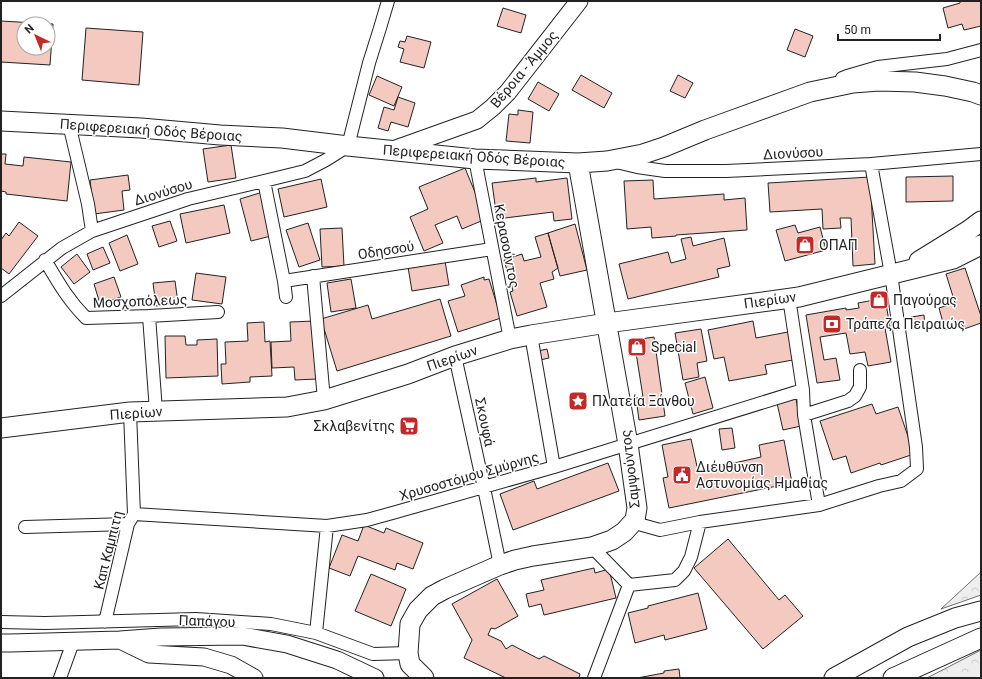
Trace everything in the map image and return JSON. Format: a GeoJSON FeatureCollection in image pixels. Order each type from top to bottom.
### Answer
{"type":"FeatureCollection","features":[{"type":"Feature","properties":{"kind":"main road","name":"Περιφερειακή Οδός Βέροιας"},"geometry":{"type":"LineString","coordinates":[[1,121],[141,128],[220,136],[282,138],[475,159],[578,163],[608,161],[643,154],[810,92],[853,83],[879,81],[914,82],[945,86],[974,92],[981,95]]}},
{"type":"Feature","properties":{"kind":"main road"},"geometry":{"type":"LineString","coordinates":[[959,89],[981,109]]}},
{"type":"Feature","properties":{"kind":"main road","name":"Σαμψούντος"},"geometry":{"type":"LineString","coordinates":[[578,163],[628,444],[637,508],[635,520]]}},
{"type":"Feature","properties":{"kind":"main road","name":"Πιερίων"},"geometry":{"type":"LineString","coordinates":[[897,273],[969,230],[981,221]]}},
{"type":"Feature","properties":{"kind":"main road","name":"Πιερίων"},"geometry":{"type":"LineString","coordinates":[[1,428],[130,412],[287,407],[324,400],[408,374],[455,356],[510,339],[607,323],[799,297],[953,259],[981,246]]}},
{"type":"Feature","properties":{"kind":"main road"},"geometry":{"type":"LineString","coordinates":[[424,678],[410,664],[408,653],[410,624],[413,617],[424,603],[432,596],[500,565],[515,560],[592,547],[612,540],[624,532],[635,520]]}},
{"type":"Feature","properties":{"kind":"main road"},"geometry":{"type":"LineString","coordinates":[[834,678],[908,637],[955,618],[981,611]]}},
{"type":"Feature","properties":{"kind":"main road"},"geometry":{"type":"LineString","coordinates":[[893,678],[981,638]]}},
{"type":"Feature","properties":{"kind":"street"},"geometry":{"type":"LineString","coordinates":[[348,146],[369,63],[388,1]]}},
{"type":"Feature","properties":{"kind":"street","name":"Βέροια - Άμμος"},"geometry":{"type":"LineString","coordinates":[[393,150],[477,120],[508,92],[579,1]]}},
{"type":"Feature","properties":{"kind":"street"},"geometry":{"type":"LineString","coordinates":[[810,92],[847,76],[878,68],[946,59],[981,50]]}},
{"type":"Feature","properties":{"kind":"street"},"geometry":{"type":"LineString","coordinates":[[69,124],[88,204],[92,231]]}},
{"type":"Feature","properties":{"kind":"street","name":"Διονύσου"},"geometry":{"type":"LineString","coordinates":[[1,296],[45,260],[62,248],[92,231],[188,199],[305,171],[348,146]]}},
{"type":"Feature","properties":{"kind":"street","name":"Διονύσου"},"geometry":{"type":"LineString","coordinates":[[608,161],[666,171],[726,171],[871,164],[981,154]]}},
{"type":"Feature","properties":{"kind":"street","name":"Κερασούντος"},"geometry":{"type":"LineString","coordinates":[[475,159],[510,339]]}},
{"type":"Feature","properties":{"kind":"street"},"geometry":{"type":"LineString","coordinates":[[635,520],[642,525],[660,530],[700,522],[819,505],[901,481],[917,469],[916,447],[897,273],[871,164]]}},
{"type":"Feature","properties":{"kind":"street"},"geometry":{"type":"LineString","coordinates":[[264,181],[286,297]]}},
{"type":"Feature","properties":{"kind":"street","name":"Οδησσού"},"geometry":{"type":"LineString","coordinates":[[284,281],[492,249]]}},
{"type":"Feature","properties":{"kind":"street","name":"Μοσχοπόλεως"},"geometry":{"type":"LineString","coordinates":[[45,260],[60,287],[86,318],[218,312]]}},
{"type":"Feature","properties":{"kind":"street"},"geometry":{"type":"LineString","coordinates":[[313,276],[324,400]]}},
{"type":"Feature","properties":{"kind":"street"},"geometry":{"type":"LineString","coordinates":[[789,298],[803,390],[804,415],[819,505]]}},
{"type":"Feature","properties":{"kind":"street"},"geometry":{"type":"LineString","coordinates":[[149,316],[156,411]]}},
{"type":"Feature","properties":{"kind":"street"},"geometry":{"type":"LineString","coordinates":[[531,335],[554,467]]}},
{"type":"Feature","properties":{"kind":"street","name":"Σκουφά"},"geometry":{"type":"LineString","coordinates":[[455,356],[500,565]]}},
{"type":"Feature","properties":{"kind":"street"},"geometry":{"type":"LineString","coordinates":[[804,415],[848,401],[855,396],[860,387],[860,370]]}},
{"type":"Feature","properties":{"kind":"street","name":"Χρυσοστόμου Σμύρνης"},"geometry":{"type":"LineString","coordinates":[[25,527],[131,519],[327,526],[368,520],[484,488],[803,390]]}},
{"type":"Feature","properties":{"kind":"street","name":"Καπ Καμπιτη"},"geometry":{"type":"LineString","coordinates":[[105,622],[131,519],[130,412]]}},
{"type":"Feature","properties":{"kind":"street"},"geometry":{"type":"LineString","coordinates":[[629,585],[675,580],[684,570],[691,557],[700,522]]}},
{"type":"Feature","properties":{"kind":"street"},"geometry":{"type":"LineString","coordinates":[[316,633],[327,526]]}},
{"type":"Feature","properties":{"kind":"street"},"geometry":{"type":"LineString","coordinates":[[592,547],[629,585]]}},
{"type":"Feature","properties":{"kind":"street"},"geometry":{"type":"LineString","coordinates":[[594,678],[629,585]]}},
{"type":"Feature","properties":{"kind":"street","name":"Παπάγου"},"geometry":{"type":"LineString","coordinates":[[1,622],[45,623],[196,619],[271,624],[316,633],[373,654],[408,653]]}},
{"type":"Feature","properties":{"kind":"street","name":"Παπάγου"},"geometry":{"type":"LineString","coordinates":[[1,642],[73,642],[161,637],[242,636],[287,644],[337,660],[376,678]]}},
{"type":"Feature","properties":{"kind":"street"},"geometry":{"type":"LineString","coordinates":[[120,640],[149,654],[204,657],[233,672],[254,678]]}},
{"type":"Feature","properties":{"kind":"street"},"geometry":{"type":"LineString","coordinates":[[60,678],[73,642]]}},
{"type":"Feature","properties":{"kind":"green space"},"geometry":{"type":"Polygon","coordinates":[[[981,572],[981,595],[941,609],[981,572]]]}},
{"type":"Feature","properties":{"kind":"green space"},"geometry":{"type":"Polygon","coordinates":[[[981,650],[981,678],[927,678],[981,650]]]}},
{"type":"Feature","properties":{"kind":"building"},"geometry":{"type":"Polygon","coordinates":[[[960,1],[981,1],[981,26],[964,30],[962,24],[948,28],[943,8],[960,3],[960,1]]]}},
{"type":"Feature","properties":{"kind":"building"},"geometry":{"type":"Polygon","coordinates":[[[503,8],[526,15],[521,33],[497,26],[503,8]]]}},
{"type":"Feature","properties":{"kind":"building"},"geometry":{"type":"Polygon","coordinates":[[[1,21],[16,22],[16,56],[51,56],[50,65],[1,62],[1,21]]]}},
{"type":"Feature","properties":{"kind":"building"},"geometry":{"type":"Polygon","coordinates":[[[86,28],[143,32],[139,85],[82,80],[86,28]]]}},
{"type":"Feature","properties":{"kind":"building"},"geometry":{"type":"Polygon","coordinates":[[[795,29],[813,36],[805,57],[787,50],[795,29]]]}},
{"type":"Feature","properties":{"kind":"building"},"geometry":{"type":"Polygon","coordinates":[[[407,36],[431,42],[424,68],[400,62],[404,49],[398,47],[400,41],[405,42],[407,36]]]}},
{"type":"Feature","properties":{"kind":"building"},"geometry":{"type":"Polygon","coordinates":[[[581,75],[612,93],[604,108],[572,90],[581,75]]]}},
{"type":"Feature","properties":{"kind":"building"},"geometry":{"type":"Polygon","coordinates":[[[678,75],[693,83],[685,98],[670,91],[678,75]]]}},
{"type":"Feature","properties":{"kind":"building"},"geometry":{"type":"Polygon","coordinates":[[[377,76],[402,87],[394,106],[369,95],[377,76]]]}},
{"type":"Feature","properties":{"kind":"building"},"geometry":{"type":"Polygon","coordinates":[[[538,82],[559,94],[549,111],[528,99],[538,82]]]}},
{"type":"Feature","properties":{"kind":"building"},"geometry":{"type":"Polygon","coordinates":[[[398,97],[415,103],[408,127],[391,122],[388,131],[378,128],[384,107],[394,110],[398,97]]]}},
{"type":"Feature","properties":{"kind":"building"},"geometry":{"type":"Polygon","coordinates":[[[518,110],[533,112],[530,143],[506,141],[509,114],[518,115],[518,110]]]}},
{"type":"Feature","properties":{"kind":"building"},"geometry":{"type":"Polygon","coordinates":[[[231,145],[236,178],[208,182],[203,149],[231,145]]]}},
{"type":"Feature","properties":{"kind":"building"},"geometry":{"type":"Polygon","coordinates":[[[1,154],[6,154],[5,164],[23,166],[24,157],[71,162],[67,201],[6,194],[6,192],[1,191],[1,154]]]}},
{"type":"Feature","properties":{"kind":"building"},"geometry":{"type":"Polygon","coordinates":[[[465,168],[486,219],[462,229],[457,216],[435,225],[443,243],[424,251],[410,217],[428,209],[419,187],[465,168]]]}},
{"type":"Feature","properties":{"kind":"building"},"geometry":{"type":"Polygon","coordinates":[[[128,175],[130,190],[122,191],[124,210],[94,214],[90,180],[128,175]]]}},
{"type":"Feature","properties":{"kind":"building"},"geometry":{"type":"Polygon","coordinates":[[[953,176],[953,201],[906,202],[906,177],[953,176]]]}},
{"type":"Feature","properties":{"kind":"building"},"geometry":{"type":"Polygon","coordinates":[[[870,177],[875,264],[853,266],[851,218],[840,218],[841,228],[823,229],[822,209],[770,212],[768,183],[870,177]]]}},
{"type":"Feature","properties":{"kind":"building"},"geometry":{"type":"Polygon","coordinates":[[[536,178],[536,182],[567,178],[572,219],[554,221],[553,212],[497,219],[492,183],[536,178]]]}},
{"type":"Feature","properties":{"kind":"building"},"geometry":{"type":"Polygon","coordinates":[[[321,179],[327,207],[284,217],[278,189],[321,179]]]}},
{"type":"Feature","properties":{"kind":"building"},"geometry":{"type":"Polygon","coordinates":[[[653,180],[654,199],[724,194],[724,200],[745,198],[747,230],[652,238],[651,227],[627,229],[624,181],[653,180]]]}},
{"type":"Feature","properties":{"kind":"building"},"geometry":{"type":"Polygon","coordinates":[[[263,192],[275,235],[251,241],[240,199],[263,192]]]}},
{"type":"Feature","properties":{"kind":"building"},"geometry":{"type":"Polygon","coordinates":[[[224,205],[230,233],[186,243],[180,214],[224,205]]]}},
{"type":"Feature","properties":{"kind":"building"},"geometry":{"type":"Polygon","coordinates":[[[170,221],[177,241],[159,247],[152,226],[170,221]]]}},
{"type":"Feature","properties":{"kind":"building"},"geometry":{"type":"Polygon","coordinates":[[[19,222],[38,236],[9,274],[1,268],[1,240],[6,233],[9,236],[19,222]]]}},
{"type":"Feature","properties":{"kind":"building"},"geometry":{"type":"Polygon","coordinates":[[[308,223],[320,260],[299,267],[286,230],[308,223]]]}},
{"type":"Feature","properties":{"kind":"building"},"geometry":{"type":"Polygon","coordinates":[[[575,224],[587,270],[560,276],[548,233],[575,224]]]}},
{"type":"Feature","properties":{"kind":"building"},"geometry":{"type":"Polygon","coordinates":[[[795,225],[798,233],[820,227],[826,250],[785,261],[776,230],[795,225]]]}},
{"type":"Feature","properties":{"kind":"building"},"geometry":{"type":"Polygon","coordinates":[[[342,228],[344,266],[322,267],[320,229],[342,228]]]}},
{"type":"Feature","properties":{"kind":"building"},"geometry":{"type":"Polygon","coordinates":[[[548,233],[558,268],[552,272],[554,279],[540,283],[547,307],[517,316],[510,292],[513,291],[504,260],[522,254],[524,261],[541,257],[535,237],[548,233]]]}},
{"type":"Feature","properties":{"kind":"building"},"geometry":{"type":"Polygon","coordinates":[[[127,235],[138,264],[120,271],[109,243],[127,235]]]}},
{"type":"Feature","properties":{"kind":"building"},"geometry":{"type":"Polygon","coordinates":[[[691,237],[693,246],[724,238],[730,266],[717,269],[719,277],[628,299],[619,264],[668,252],[671,263],[686,259],[681,239],[691,237]]]}},
{"type":"Feature","properties":{"kind":"building"},"geometry":{"type":"Polygon","coordinates":[[[103,247],[110,263],[93,270],[87,254],[103,247]]]}},
{"type":"Feature","properties":{"kind":"building"},"geometry":{"type":"Polygon","coordinates":[[[77,254],[90,272],[74,284],[61,267],[77,254]]]}},
{"type":"Feature","properties":{"kind":"building"},"geometry":{"type":"Polygon","coordinates":[[[445,261],[449,285],[412,291],[408,267],[445,261]]]}},
{"type":"Feature","properties":{"kind":"building"},"geometry":{"type":"Polygon","coordinates":[[[965,268],[981,316],[981,323],[964,329],[962,324],[945,330],[939,308],[955,303],[946,274],[965,268]]]}},
{"type":"Feature","properties":{"kind":"building"},"geometry":{"type":"Polygon","coordinates":[[[196,273],[226,277],[222,304],[192,300],[196,273]]]}},
{"type":"Feature","properties":{"kind":"building"},"geometry":{"type":"Polygon","coordinates":[[[114,277],[121,297],[100,304],[94,284],[114,277]]]}},
{"type":"Feature","properties":{"kind":"building"},"geometry":{"type":"Polygon","coordinates":[[[484,277],[484,280],[489,279],[501,318],[458,332],[448,301],[465,296],[461,285],[484,277]]]}},
{"type":"Feature","properties":{"kind":"building"},"geometry":{"type":"Polygon","coordinates":[[[351,279],[356,308],[331,312],[327,283],[351,279]]]}},
{"type":"Feature","properties":{"kind":"building"},"geometry":{"type":"Polygon","coordinates":[[[175,281],[178,303],[156,306],[153,283],[175,281]]]}},
{"type":"Feature","properties":{"kind":"building"},"geometry":{"type":"Polygon","coordinates":[[[885,298],[890,327],[885,328],[891,362],[868,366],[865,352],[850,354],[846,333],[820,337],[824,360],[836,358],[840,380],[817,383],[806,315],[846,308],[846,310],[859,308],[858,303],[885,298]]]}},
{"type":"Feature","properties":{"kind":"building"},"geometry":{"type":"Polygon","coordinates":[[[440,299],[451,336],[337,371],[321,319],[368,305],[372,319],[440,299]]]}},
{"type":"Feature","properties":{"kind":"building"},"geometry":{"type":"Polygon","coordinates":[[[924,315],[925,327],[913,329],[911,317],[924,315]]]}},
{"type":"Feature","properties":{"kind":"building"},"geometry":{"type":"Polygon","coordinates":[[[314,321],[317,379],[295,380],[294,367],[272,368],[271,342],[291,341],[290,322],[314,321]]]}},
{"type":"Feature","properties":{"kind":"building"},"geometry":{"type":"Polygon","coordinates":[[[753,321],[756,338],[788,332],[793,360],[765,365],[767,374],[729,381],[724,357],[714,359],[708,330],[753,321]]]}},
{"type":"Feature","properties":{"kind":"building"},"geometry":{"type":"Polygon","coordinates":[[[264,322],[265,342],[270,341],[272,376],[250,377],[250,382],[222,384],[221,364],[226,364],[225,342],[248,341],[247,323],[264,322]]]}},
{"type":"Feature","properties":{"kind":"building"},"geometry":{"type":"Polygon","coordinates":[[[701,329],[707,361],[697,363],[699,377],[683,380],[675,333],[701,329]]]}},
{"type":"Feature","properties":{"kind":"building"},"geometry":{"type":"Polygon","coordinates":[[[165,336],[185,336],[186,345],[197,345],[197,340],[217,339],[218,376],[166,378],[165,336]]]}},
{"type":"Feature","properties":{"kind":"building"},"geometry":{"type":"Polygon","coordinates":[[[654,337],[665,416],[639,420],[636,398],[643,397],[634,340],[654,337]]]}},
{"type":"Feature","properties":{"kind":"building"},"geometry":{"type":"Polygon","coordinates":[[[547,349],[549,358],[540,360],[538,351],[547,349]]]}},
{"type":"Feature","properties":{"kind":"building"},"geometry":{"type":"Polygon","coordinates":[[[705,377],[713,408],[693,414],[685,383],[705,377]]]}},
{"type":"Feature","properties":{"kind":"building"},"geometry":{"type":"Polygon","coordinates":[[[796,399],[801,426],[783,430],[777,403],[796,399]]]}},
{"type":"Feature","properties":{"kind":"building"},"geometry":{"type":"Polygon","coordinates":[[[872,404],[876,414],[898,407],[914,454],[881,465],[880,463],[851,473],[846,456],[833,460],[820,421],[872,404]]]}},
{"type":"Feature","properties":{"kind":"building"},"geometry":{"type":"Polygon","coordinates":[[[732,428],[735,448],[722,450],[719,429],[732,428]]]}},
{"type":"Feature","properties":{"kind":"building"},"geometry":{"type":"Polygon","coordinates":[[[691,439],[698,471],[761,457],[759,445],[784,440],[792,483],[669,508],[663,478],[668,477],[662,445],[691,439]]]}},
{"type":"Feature","properties":{"kind":"building"},"geometry":{"type":"Polygon","coordinates":[[[608,463],[619,491],[513,530],[500,494],[534,481],[537,489],[608,463]]]}},
{"type":"Feature","properties":{"kind":"building"},"geometry":{"type":"Polygon","coordinates":[[[364,525],[384,533],[386,528],[423,543],[413,569],[397,563],[395,570],[358,556],[350,576],[329,568],[342,535],[358,541],[364,525]]]}},
{"type":"Feature","properties":{"kind":"building"},"geometry":{"type":"Polygon","coordinates":[[[728,539],[779,600],[785,595],[803,616],[763,649],[694,568],[728,539]]]}},
{"type":"Feature","properties":{"kind":"building"},"geometry":{"type":"Polygon","coordinates":[[[594,568],[595,573],[609,569],[616,598],[544,615],[541,604],[529,607],[526,594],[544,590],[541,580],[594,568]]]}},
{"type":"Feature","properties":{"kind":"building"},"geometry":{"type":"Polygon","coordinates":[[[371,574],[406,589],[391,626],[355,611],[371,574]]]}},
{"type":"Feature","properties":{"kind":"building"},"geometry":{"type":"Polygon","coordinates":[[[497,579],[518,616],[495,629],[491,628],[488,635],[501,641],[506,649],[512,645],[539,659],[544,656],[580,674],[579,678],[506,678],[464,658],[472,640],[452,604],[497,579]]]}},
{"type":"Feature","properties":{"kind":"building"},"geometry":{"type":"Polygon","coordinates":[[[698,593],[707,629],[665,640],[664,635],[635,643],[628,613],[648,608],[648,606],[698,593]]]}},
{"type":"Feature","properties":{"kind":"building"},"geometry":{"type":"Polygon","coordinates":[[[679,669],[680,678],[637,678],[664,673],[664,671],[679,669]]]}},
{"type":"Feature","properties":{"kind":"place","name":"ΟΠΑΠ"},"geometry":{"type":"Point","coordinates":[805,245]}},
{"type":"Feature","properties":{"kind":"place","name":"Παγούρας"},"geometry":{"type":"Point","coordinates":[879,300]}},
{"type":"Feature","properties":{"kind":"place","name":"Τράπεζα Πειραιώς"},"geometry":{"type":"Point","coordinates":[832,324]}},
{"type":"Feature","properties":{"kind":"place","name":"Special"},"geometry":{"type":"Point","coordinates":[637,347]}},
{"type":"Feature","properties":{"kind":"place","name":"Πλατεία Ξάνθου"},"geometry":{"type":"Point","coordinates":[578,401]}},
{"type":"Feature","properties":{"kind":"place","name":"Σκλαβενίτης"},"geometry":{"type":"Point","coordinates":[409,426]}},
{"type":"Feature","properties":{"kind":"place","name":"Διέυθυνση Αστυνομίας Ημαθίας"},"geometry":{"type":"Point","coordinates":[682,475]}}]}
